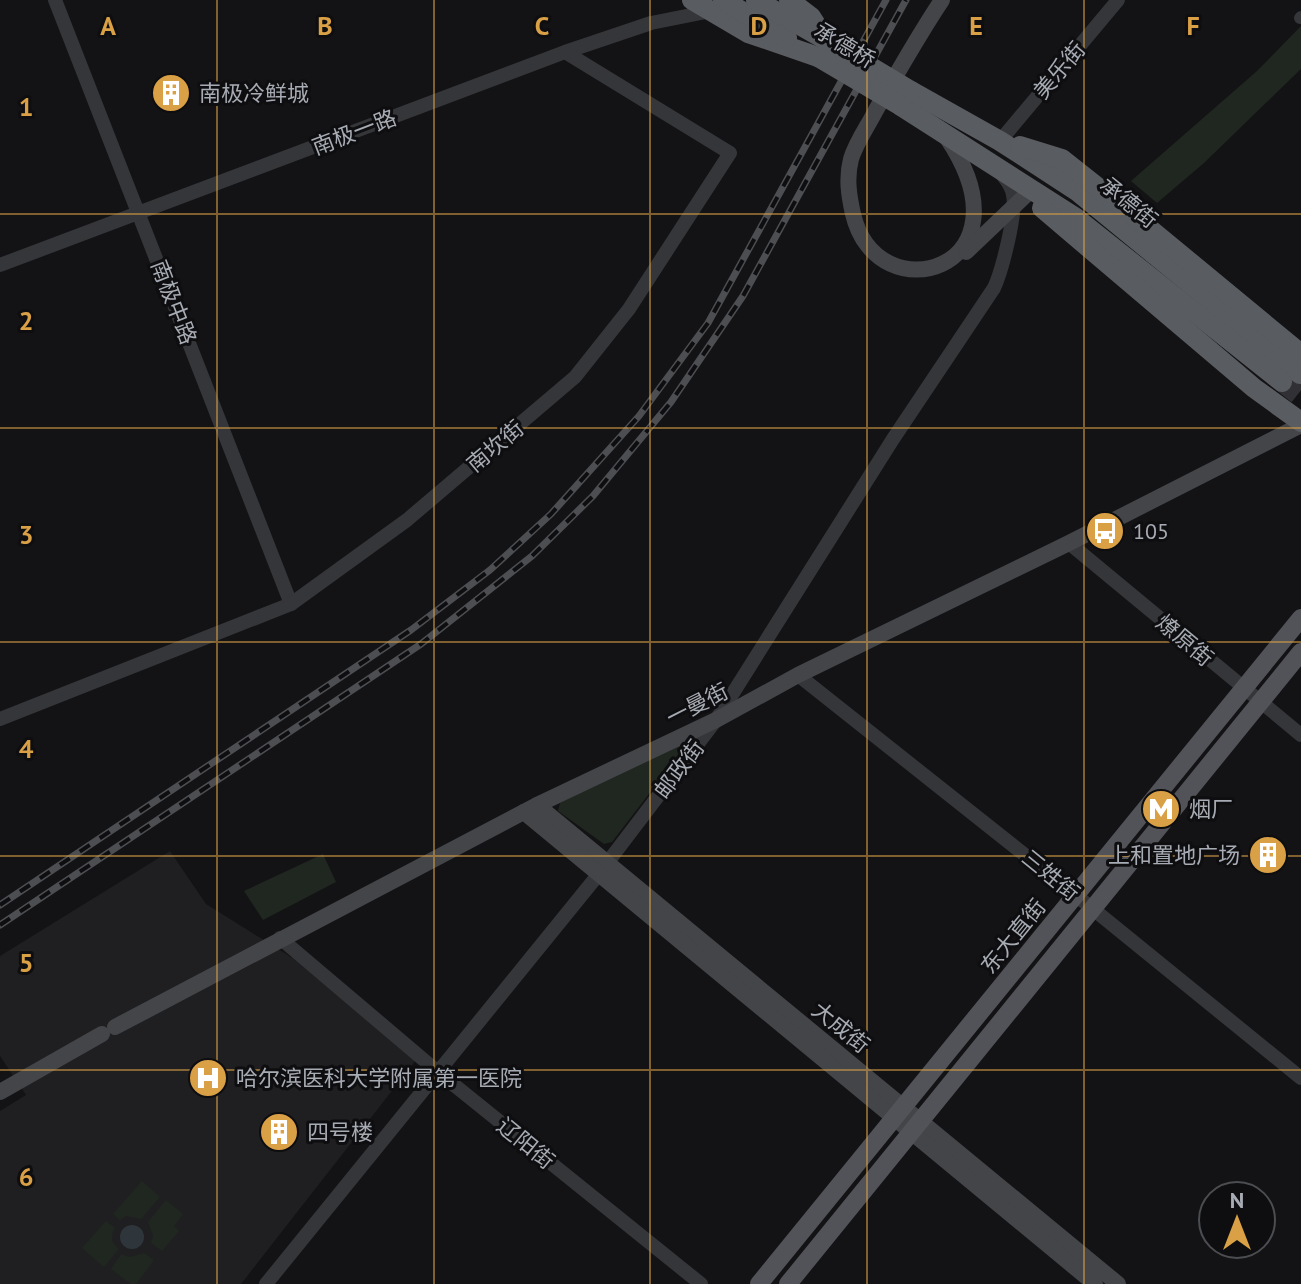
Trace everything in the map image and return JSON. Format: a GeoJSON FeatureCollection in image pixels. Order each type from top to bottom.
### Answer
{"type":"FeatureCollection","features":[{"type":"Feature","properties":{"kind":"highway"},"geometry":{"type":"LineString","coordinates":[[692,0],[717,6],[769,42],[822,49],[811,17],[789,0]]}},
{"type":"Feature","properties":{"kind":"highway","name":"承德桥"},"geometry":{"type":"LineString","coordinates":[[756,0],[822,49],[906,99]]}},
{"type":"Feature","properties":{"kind":"highway","name":"承德街"},"geometry":{"type":"LineString","coordinates":[[906,99],[1000,141],[1090,201],[1294,370]]}},
{"type":"Feature","properties":{"kind":"highway","name":"承德街"},"geometry":{"type":"LineString","coordinates":[[906,99],[942,131],[1076,218],[1294,370]]}},
{"type":"Feature","properties":{"kind":"highway"},"geometry":{"type":"LineString","coordinates":[[1001,169],[1020,199],[1301,423]]}},
{"type":"Feature","properties":{"kind":"highway"},"geometry":{"type":"LineString","coordinates":[[1276,404],[1290,405],[1301,400]]}},
{"type":"Feature","properties":{"kind":"main road"},"geometry":{"type":"LineString","coordinates":[[940,0],[907,42],[848,151],[842,184],[852,229],[863,249],[885,270],[905,275],[929,274],[953,264],[1020,199]]}},
{"type":"Feature","properties":{"kind":"main road"},"geometry":{"type":"LineString","coordinates":[[940,0],[857,146],[848,185],[857,228],[866,243],[886,261],[902,268],[923,270],[940,265],[963,247],[971,230],[976,208],[969,177],[942,131]]}},
{"type":"Feature","properties":{"kind":"main road","name":"一曼街"},"geometry":{"type":"LineString","coordinates":[[0,1092],[280,938],[530,808],[716,720],[798,675],[1069,543],[1301,423]]}},
{"type":"Feature","properties":{"kind":"main road","name":"东大直街"},"geometry":{"type":"LineString","coordinates":[[759,1284],[1301,618]]}},
{"type":"Feature","properties":{"kind":"main road","name":"东大直街"},"geometry":{"type":"LineString","coordinates":[[788,1284],[1301,652]]}},
{"type":"Feature","properties":{"kind":"main road","name":"大成街"},"geometry":{"type":"LineString","coordinates":[[530,808],[899,1113],[1118,1284]]}},
{"type":"Feature","properties":{"kind":"main road","name":"大成街"},"geometry":{"type":"LineString","coordinates":[[917,1127],[1095,1284]]}},
{"type":"Feature","properties":{"kind":"street","name":"南极中路"},"geometry":{"type":"LineString","coordinates":[[55,0],[291,604]]}},
{"type":"Feature","properties":{"kind":"street","name":"美乐街"},"geometry":{"type":"LineString","coordinates":[[1000,141],[1118,0]]}},
{"type":"Feature","properties":{"kind":"street","name":"南极一路"},"geometry":{"type":"LineString","coordinates":[[0,265],[565,52],[651,23],[717,6]]}},
{"type":"Feature","properties":{"kind":"street","name":"南坎街"},"geometry":{"type":"LineString","coordinates":[[0,719],[291,604],[407,520],[575,377],[629,309],[730,153],[565,52]]}},
{"type":"Feature","properties":{"kind":"street","name":"邮政街"},"geometry":{"type":"LineString","coordinates":[[273,1282],[603,869],[716,720],[893,439],[994,288],[1020,199]]}},
{"type":"Feature","properties":{"kind":"street","name":"燎原街"},"geometry":{"type":"LineString","coordinates":[[1069,543],[1301,735]]}},
{"type":"Feature","properties":{"kind":"street","name":"三姓街"},"geometry":{"type":"LineString","coordinates":[[798,675],[1301,1078]]}},
{"type":"Feature","properties":{"kind":"street","name":"辽阳街"},"geometry":{"type":"LineString","coordinates":[[280,938],[438,1072],[701,1284]]}},
{"type":"Feature","properties":{"kind":"shaded area"},"geometry":{"type":"Polygon","coordinates":[[[1301,26],[1301,69],[1204,163],[1157,203],[1131,181],[1257,71],[1301,26]]]}},
{"type":"Feature","properties":{"kind":"shaded area"},"geometry":{"type":"Polygon","coordinates":[[[683,738],[688,743],[612,842],[604,844],[558,811],[560,803],[683,738]]]}},
{"type":"Feature","properties":{"kind":"shaded area","name":"哈尔滨医科大学附属第一医院"},"geometry":{"type":"Polygon","coordinates":[[[170,851],[206,904],[294,959],[416,1060],[241,1284],[0,1284],[0,1111],[26,1095],[0,1056],[0,956],[170,851]]]}},
{"type":"Feature","properties":{"kind":"shaded area"},"geometry":{"type":"Polygon","coordinates":[[[323,854],[336,882],[263,920],[244,891],[323,854]]]}},
{"type":"Feature","properties":{"kind":"shaded area"},"geometry":{"type":"Polygon","coordinates":[[[142,1181],[160,1197],[141,1219],[126,1216],[120,1220],[113,1214],[142,1181]]]}},
{"type":"Feature","properties":{"kind":"shaded area"},"geometry":{"type":"Polygon","coordinates":[[[166,1200],[183,1214],[174,1226],[179,1231],[162,1251],[151,1243],[153,1236],[148,1222],[166,1200]]]}},
{"type":"Feature","properties":{"kind":"shaded area"},"geometry":{"type":"Polygon","coordinates":[[[106,1221],[115,1228],[112,1240],[119,1249],[104,1267],[82,1248],[106,1221]]]}},
{"type":"Feature","properties":{"kind":"shaded area"},"geometry":{"type":"Polygon","coordinates":[[[132,1225],[141,1228],[144,1237],[141,1246],[132,1249],[123,1246],[120,1237],[123,1228],[132,1225]]]}},
{"type":"Feature","properties":{"kind":"shaded area"},"geometry":{"type":"Polygon","coordinates":[[[144,1253],[154,1260],[136,1284],[131,1284],[111,1269],[121,1254],[129,1257],[144,1253]]]}},
{"type":"Feature","properties":{"kind":"tunnel"},"geometry":{"type":"LineString","coordinates":[[1282,382],[1301,397]]}},
{"type":"Feature","properties":{"kind":"railway"},"geometry":{"type":"LineString","coordinates":[[0,905],[411,630],[490,570],[551,514],[639,416],[708,323],[886,0]]}},
{"type":"Feature","properties":{"kind":"railway"},"geometry":{"type":"LineString","coordinates":[[0,925],[421,644],[532,556],[593,496],[671,402],[743,296],[906,0]]}},
{"type":"Feature","properties":{"kind":"place","name":"南极冷鲜城"},"geometry":{"type":"Point","coordinates":[171,93]}},
{"type":"Feature","properties":{"kind":"place","name":"105"},"geometry":{"type":"Point","coordinates":[1105,531]}},
{"type":"Feature","properties":{"kind":"place","name":"烟厂"},"geometry":{"type":"Point","coordinates":[1161,809]}},
{"type":"Feature","properties":{"kind":"place","name":"上和置地广场"},"geometry":{"type":"Point","coordinates":[1268,855]}},
{"type":"Feature","properties":{"kind":"place","name":"哈尔滨医科大学附属第一医院"},"geometry":{"type":"Point","coordinates":[208,1078]}},
{"type":"Feature","properties":{"kind":"place","name":"四号楼"},"geometry":{"type":"Point","coordinates":[279,1132]}}]}
